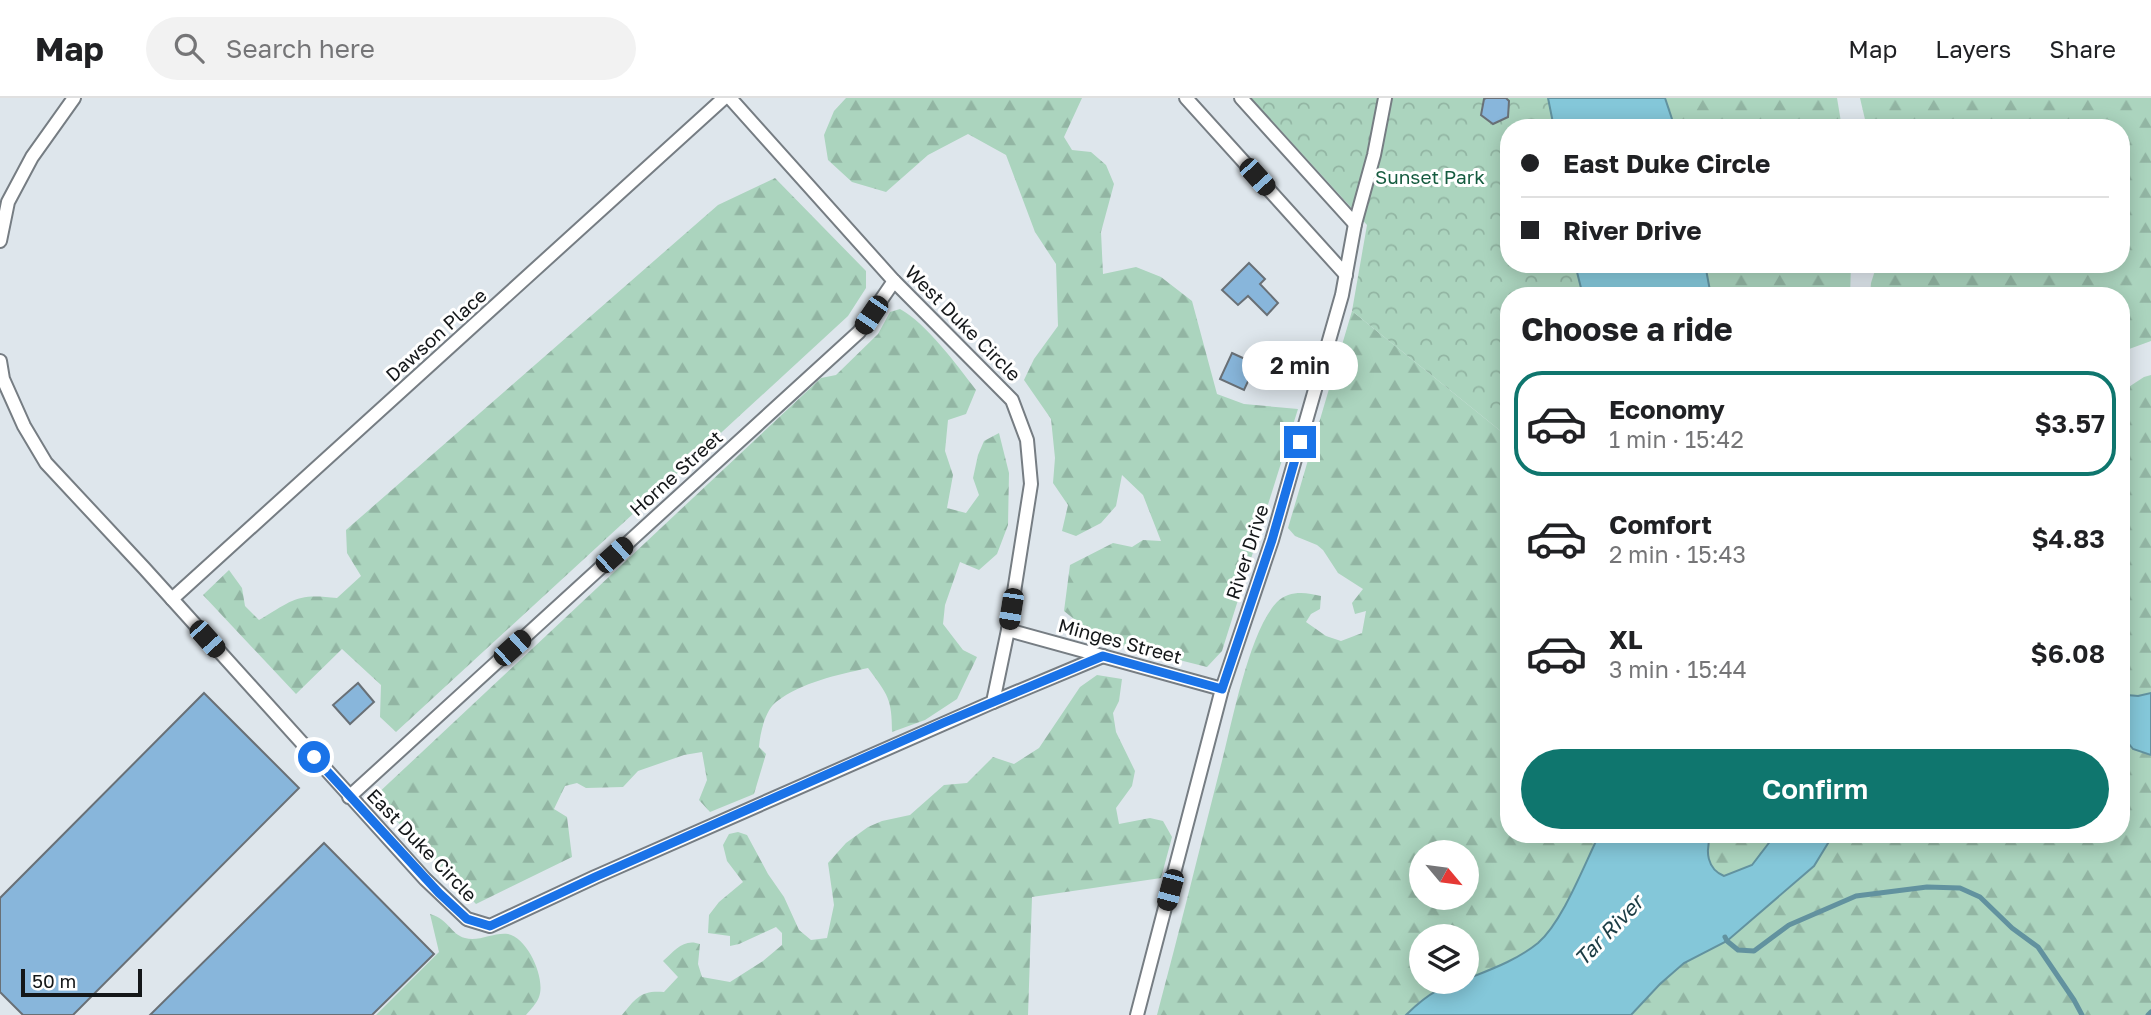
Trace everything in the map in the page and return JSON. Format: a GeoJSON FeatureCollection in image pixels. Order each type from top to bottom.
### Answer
{"type":"FeatureCollection","features":[{"type":"Feature","properties":{"kind":"street"},"geometry":{"type":"LineString","coordinates":[[0,241],[8,202],[32,156],[74,98]]}},
{"type":"Feature","properties":{"kind":"street","name":"Dawson Place"},"geometry":{"type":"LineString","coordinates":[[172,599],[724,98]]}},
{"type":"Feature","properties":{"kind":"street","name":"West Duke Circle"},"geometry":{"type":"LineString","coordinates":[[730,98],[894,281],[1012,400],[1027,440],[1031,484],[1008,630]]}},
{"type":"Feature","properties":{"kind":"street"},"geometry":{"type":"LineString","coordinates":[[1186,98],[1346,275]]}},
{"type":"Feature","properties":{"kind":"street"},"geometry":{"type":"LineString","coordinates":[[1241,98],[1355,224]]}},
{"type":"Feature","properties":{"kind":"street","name":"River Drive"},"geometry":{"type":"LineString","coordinates":[[1137,1015],[1222,689],[1272,540],[1346,275],[1355,224],[1374,155],[1385,98]]}},
{"type":"Feature","properties":{"kind":"street","name":"Horne Street"},"geometry":{"type":"LineString","coordinates":[[349,797],[859,332],[894,281]]}},
{"type":"Feature","properties":{"kind":"street","name":"East Duke Circle"},"geometry":{"type":"LineString","coordinates":[[0,361],[3,379],[24,426],[46,463],[425,879],[467,919],[490,926],[595,877],[1103,656]]}},
{"type":"Feature","properties":{"kind":"street"},"geometry":{"type":"LineString","coordinates":[[993,702],[1008,630]]}},
{"type":"Feature","properties":{"kind":"street","name":"Minges Street"},"geometry":{"type":"LineString","coordinates":[[1008,630],[1222,689]]}},
{"type":"Feature","properties":{"kind":"green space"},"geometry":{"type":"Polygon","coordinates":[[[846,98],[1082,98],[1064,137],[1072,150],[1091,152],[1106,165],[1114,184],[1101,232],[1103,274],[1136,267],[1161,277],[1192,301],[1217,394],[1244,404],[1298,409],[1222,651],[1207,667],[1100,640],[1064,611],[1070,565],[1113,543],[1132,547],[1143,540],[1161,541],[1143,495],[1122,475],[1116,506],[1101,523],[1076,536],[1062,531],[1068,505],[1053,483],[1055,458],[1051,419],[1024,380],[1034,359],[1058,326],[1056,264],[1035,232],[1006,155],[968,134],[928,155],[886,192],[852,182],[828,160],[824,135],[834,111],[846,98]]]}},
{"type":"Feature","properties":{"kind":"green space","name":"Sunset Park"},"geometry":{"type":"Polygon","coordinates":[[[1251,98],[1548,98],[1552,119],[1500,119],[1500,273],[1577,273],[1581,287],[1500,287],[1500,431],[1352,311],[1367,225],[1251,98]]]}},
{"type":"Feature","properties":{"kind":"green space"},"geometry":{"type":"Polygon","coordinates":[[[1665,98],[1837,98],[1840,119],[1672,119],[1665,98]]]}},
{"type":"Feature","properties":{"kind":"green space"},"geometry":{"type":"Polygon","coordinates":[[[1860,98],[2151,98],[2151,341],[2130,349],[2130,287],[1871,287],[1874,273],[2130,273],[2130,119],[1865,119],[1860,98]]]}},
{"type":"Feature","properties":{"kind":"green space"},"geometry":{"type":"Polygon","coordinates":[[[775,178],[866,271],[866,288],[848,316],[396,732],[380,717],[381,685],[342,649],[296,694],[203,595],[229,570],[242,588],[245,606],[259,620],[303,597],[337,598],[361,576],[347,553],[346,530],[718,205],[775,178]]]}},
{"type":"Feature","properties":{"kind":"green space"},"geometry":{"type":"Polygon","coordinates":[[[1707,273],[1851,273],[1850,287],[1709,287],[1707,273]]]}},
{"type":"Feature","properties":{"kind":"green space"},"geometry":{"type":"Polygon","coordinates":[[[900,309],[930,334],[976,390],[966,414],[948,420],[945,451],[953,475],[947,508],[966,513],[979,495],[973,478],[978,455],[984,441],[999,433],[1009,473],[1008,525],[997,554],[979,570],[960,562],[945,605],[943,624],[963,650],[977,657],[957,699],[925,720],[892,732],[888,698],[868,668],[820,680],[797,689],[776,702],[766,717],[759,747],[766,754],[754,794],[710,812],[699,800],[707,780],[702,752],[684,755],[638,771],[623,787],[586,788],[577,783],[565,786],[554,809],[567,817],[572,857],[476,904],[374,797],[821,378],[836,375],[878,334],[890,312],[900,309]]]}},
{"type":"Feature","properties":{"kind":"green space"},"geometry":{"type":"Polygon","coordinates":[[[1352,311],[1500,431],[1500,843],[1595,843],[1572,892],[1547,933],[1538,943],[1504,964],[1479,974],[1479,924],[1409,924],[1409,994],[1434,994],[1421,1000],[1406,1015],[1157,1015],[1244,675],[1267,615],[1277,602],[1287,595],[1304,593],[1321,596],[1320,609],[1311,614],[1306,622],[1326,636],[1341,641],[1362,633],[1366,611],[1355,614],[1352,603],[1363,589],[1338,573],[1317,545],[1295,536],[1288,528],[1352,311]]]}},
{"type":"Feature","properties":{"kind":"green space"},"geometry":{"type":"Polygon","coordinates":[[[2151,375],[2151,693],[2138,696],[2130,695],[2130,386],[2151,375]]]}},
{"type":"Feature","properties":{"kind":"green space"},"geometry":{"type":"Polygon","coordinates":[[[1097,675],[1122,679],[1119,701],[1113,713],[1116,732],[1135,771],[1132,786],[1116,808],[1119,824],[1150,818],[1163,821],[1172,837],[1161,878],[1032,897],[1028,1015],[622,1015],[640,996],[650,992],[664,992],[678,977],[663,961],[684,944],[700,944],[698,964],[702,977],[730,982],[782,945],[782,933],[776,927],[730,946],[730,936],[708,933],[709,915],[719,902],[743,882],[727,861],[723,845],[729,834],[738,832],[747,835],[784,897],[799,930],[811,940],[827,938],[834,905],[828,863],[846,843],[868,827],[910,815],[944,785],[967,783],[993,757],[1014,764],[1039,748],[1080,687],[1097,675]]]}},
{"type":"Feature","properties":{"kind":"green space"},"geometry":{"type":"Polygon","coordinates":[[[2130,745],[2133,749],[2151,755],[2151,1015],[1631,1015],[1684,963],[1727,941],[1814,867],[1828,843],[2130,843],[2130,745]]]}},
{"type":"Feature","properties":{"kind":"green space"},"geometry":{"type":"Polygon","coordinates":[[[1709,843],[1769,843],[1752,865],[1724,876],[1711,864],[1709,843]]]}},
{"type":"Feature","properties":{"kind":"green space"},"geometry":{"type":"Polygon","coordinates":[[[430,914],[465,938],[508,934],[522,943],[534,960],[540,980],[538,999],[526,1015],[376,1015],[439,952],[430,914]]]}},
{"type":"Feature","properties":{"kind":"water"},"geometry":{"type":"Polygon","coordinates":[[[1548,98],[1665,98],[1672,119],[1552,119],[1548,98]]]}},
{"type":"Feature","properties":{"kind":"water"},"geometry":{"type":"Polygon","coordinates":[[[1577,273],[1707,273],[1709,287],[1581,287],[1577,273]]]}},
{"type":"Feature","properties":{"kind":"water"},"geometry":{"type":"Polygon","coordinates":[[[2151,693],[2151,755],[2133,749],[2130,745],[2130,695],[2151,693]]]}},
{"type":"Feature","properties":{"kind":"water","name":"Tar River"},"geometry":{"type":"Polygon","coordinates":[[[1595,843],[1709,843],[1711,864],[1724,876],[1752,865],[1769,843],[1828,843],[1814,866],[1727,941],[1684,963],[1631,1015],[1406,1015],[1432,994],[1479,994],[1479,974],[1513,959],[1538,943],[1564,907],[1595,843]]]}},
{"type":"Feature","properties":{"kind":"building"},"geometry":{"type":"Polygon","coordinates":[[[1506,98],[1509,101],[1508,117],[1493,124],[1481,115],[1484,99],[1506,98]]]}},
{"type":"Feature","properties":{"kind":"building"},"geometry":{"type":"Polygon","coordinates":[[[1249,263],[1265,279],[1260,284],[1278,303],[1267,315],[1248,296],[1238,305],[1222,290],[1249,263]]]}},
{"type":"Feature","properties":{"kind":"building"},"geometry":{"type":"Polygon","coordinates":[[[1232,353],[1256,364],[1244,390],[1220,379],[1232,353]]]}},
{"type":"Feature","properties":{"kind":"building"},"geometry":{"type":"Polygon","coordinates":[[[358,683],[374,702],[350,724],[333,705],[358,683]]]}},
{"type":"Feature","properties":{"kind":"building"},"geometry":{"type":"Polygon","coordinates":[[[204,693],[299,788],[73,1015],[23,1015],[0,992],[0,898],[204,693]]]}},
{"type":"Feature","properties":{"kind":"building"},"geometry":{"type":"Polygon","coordinates":[[[324,843],[434,954],[372,1015],[150,1015],[324,843]]]}},
{"type":"Feature","properties":{"kind":"waterway"},"geometry":{"type":"LineString","coordinates":[[1725,937],[1738,950],[1754,951],[1789,925],[1856,896],[1927,887],[1960,888],[1980,897],[2012,928],[2038,947],[2082,1015]]}},
{"type":"Feature","properties":{"kind":"waterway"},"geometry":{"type":"LineString","coordinates":[[2148,1015],[2151,1012]]}},
{"type":"Feature","properties":{"kind":"route"},"geometry":{"type":"LineString","coordinates":[[314,757],[439,893],[467,919],[490,926],[943,723],[1103,656],[1222,689],[1272,540],[1300,442]]}}]}
